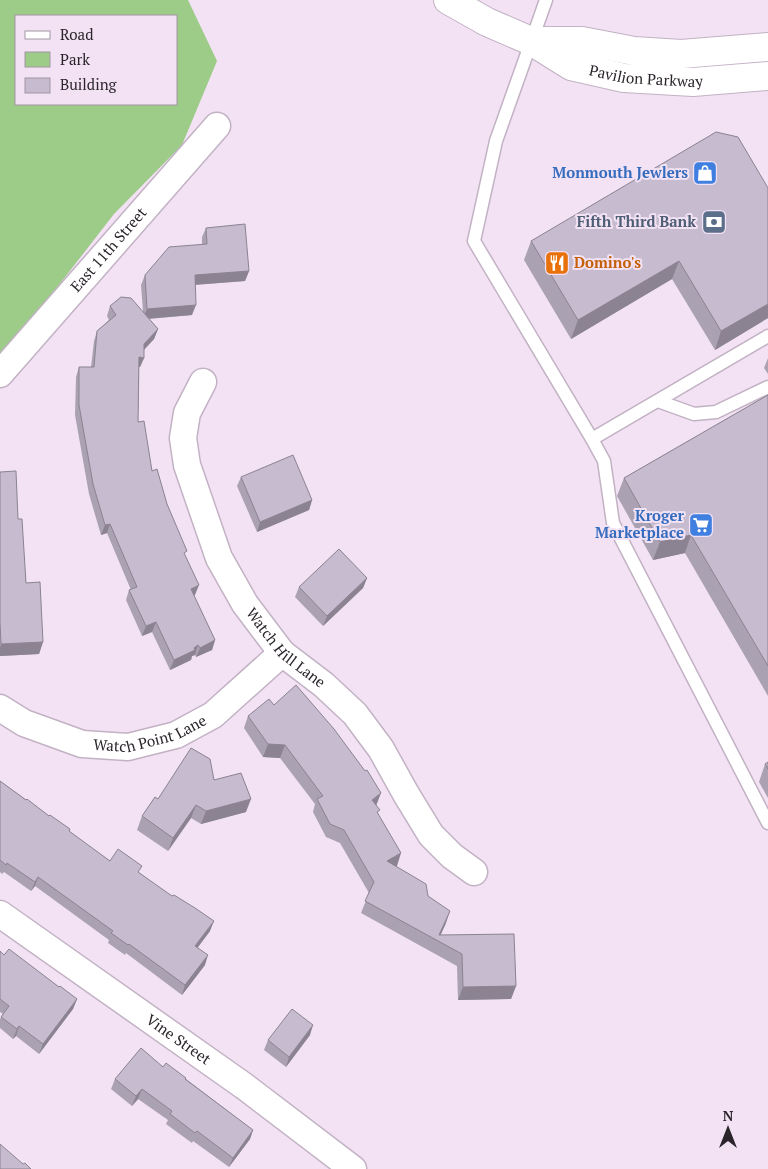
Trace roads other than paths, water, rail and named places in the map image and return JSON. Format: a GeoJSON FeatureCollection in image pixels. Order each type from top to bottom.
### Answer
{"type":"FeatureCollection","features":[{"type":"Feature","properties":{"kind":"main road","name":"Pavilion Parkway"},"geometry":{"type":"LineString","coordinates":[[448,0],[487,22],[531,41],[571,66],[624,78],[693,82],[768,76]]}},
{"type":"Feature","properties":{"kind":"main road","name":"Pavilion Parkway"},"geometry":{"type":"LineString","coordinates":[[531,41],[582,41],[634,51],[681,54],[768,47]]}},
{"type":"Feature","properties":{"kind":"street","name":"East 11th Street"},"geometry":{"type":"LineString","coordinates":[[0,374],[217,126]]}},
{"type":"Feature","properties":{"kind":"street","name":"Watch Hill Lane"},"geometry":{"type":"LineString","coordinates":[[203,382],[187,413],[183,438],[187,465],[219,558],[244,604],[282,653],[324,685],[355,714],[381,748],[431,835],[452,856],[474,872]]}},
{"type":"Feature","properties":{"kind":"street","name":"Watch Point Lane"},"geometry":{"type":"LineString","coordinates":[[0,708],[24,723],[82,744],[128,747],[176,736],[213,714],[282,653]]}},
{"type":"Feature","properties":{"kind":"street","name":"Vine Street"},"geometry":{"type":"LineString","coordinates":[[0,914],[244,1086],[353,1169]]}},
{"type":"Feature","properties":{"kind":"lane"},"geometry":{"type":"LineString","coordinates":[[546,0],[496,141],[474,241],[604,461],[613,523],[768,823]]}},
{"type":"Feature","properties":{"kind":"lane"},"geometry":{"type":"LineString","coordinates":[[592,439],[768,336]]}},
{"type":"Feature","properties":{"kind":"lane"},"geometry":{"type":"LineString","coordinates":[[658,401],[694,414],[716,412],[768,387]]}},
{"type":"Feature","properties":{"kind":"place","name":"Monmouth Jewlers"},"geometry":{"type":"Point","coordinates":[705,173]}},
{"type":"Feature","properties":{"kind":"place","name":"Fifth Third Bank"},"geometry":{"type":"Point","coordinates":[714,222]}},
{"type":"Feature","properties":{"kind":"place","name":"Domino's"},"geometry":{"type":"Point","coordinates":[557,263]}},
{"type":"Feature","properties":{"kind":"place","name":"Kroger Marketplace"},"geometry":{"type":"Point","coordinates":[701,525]}}]}
